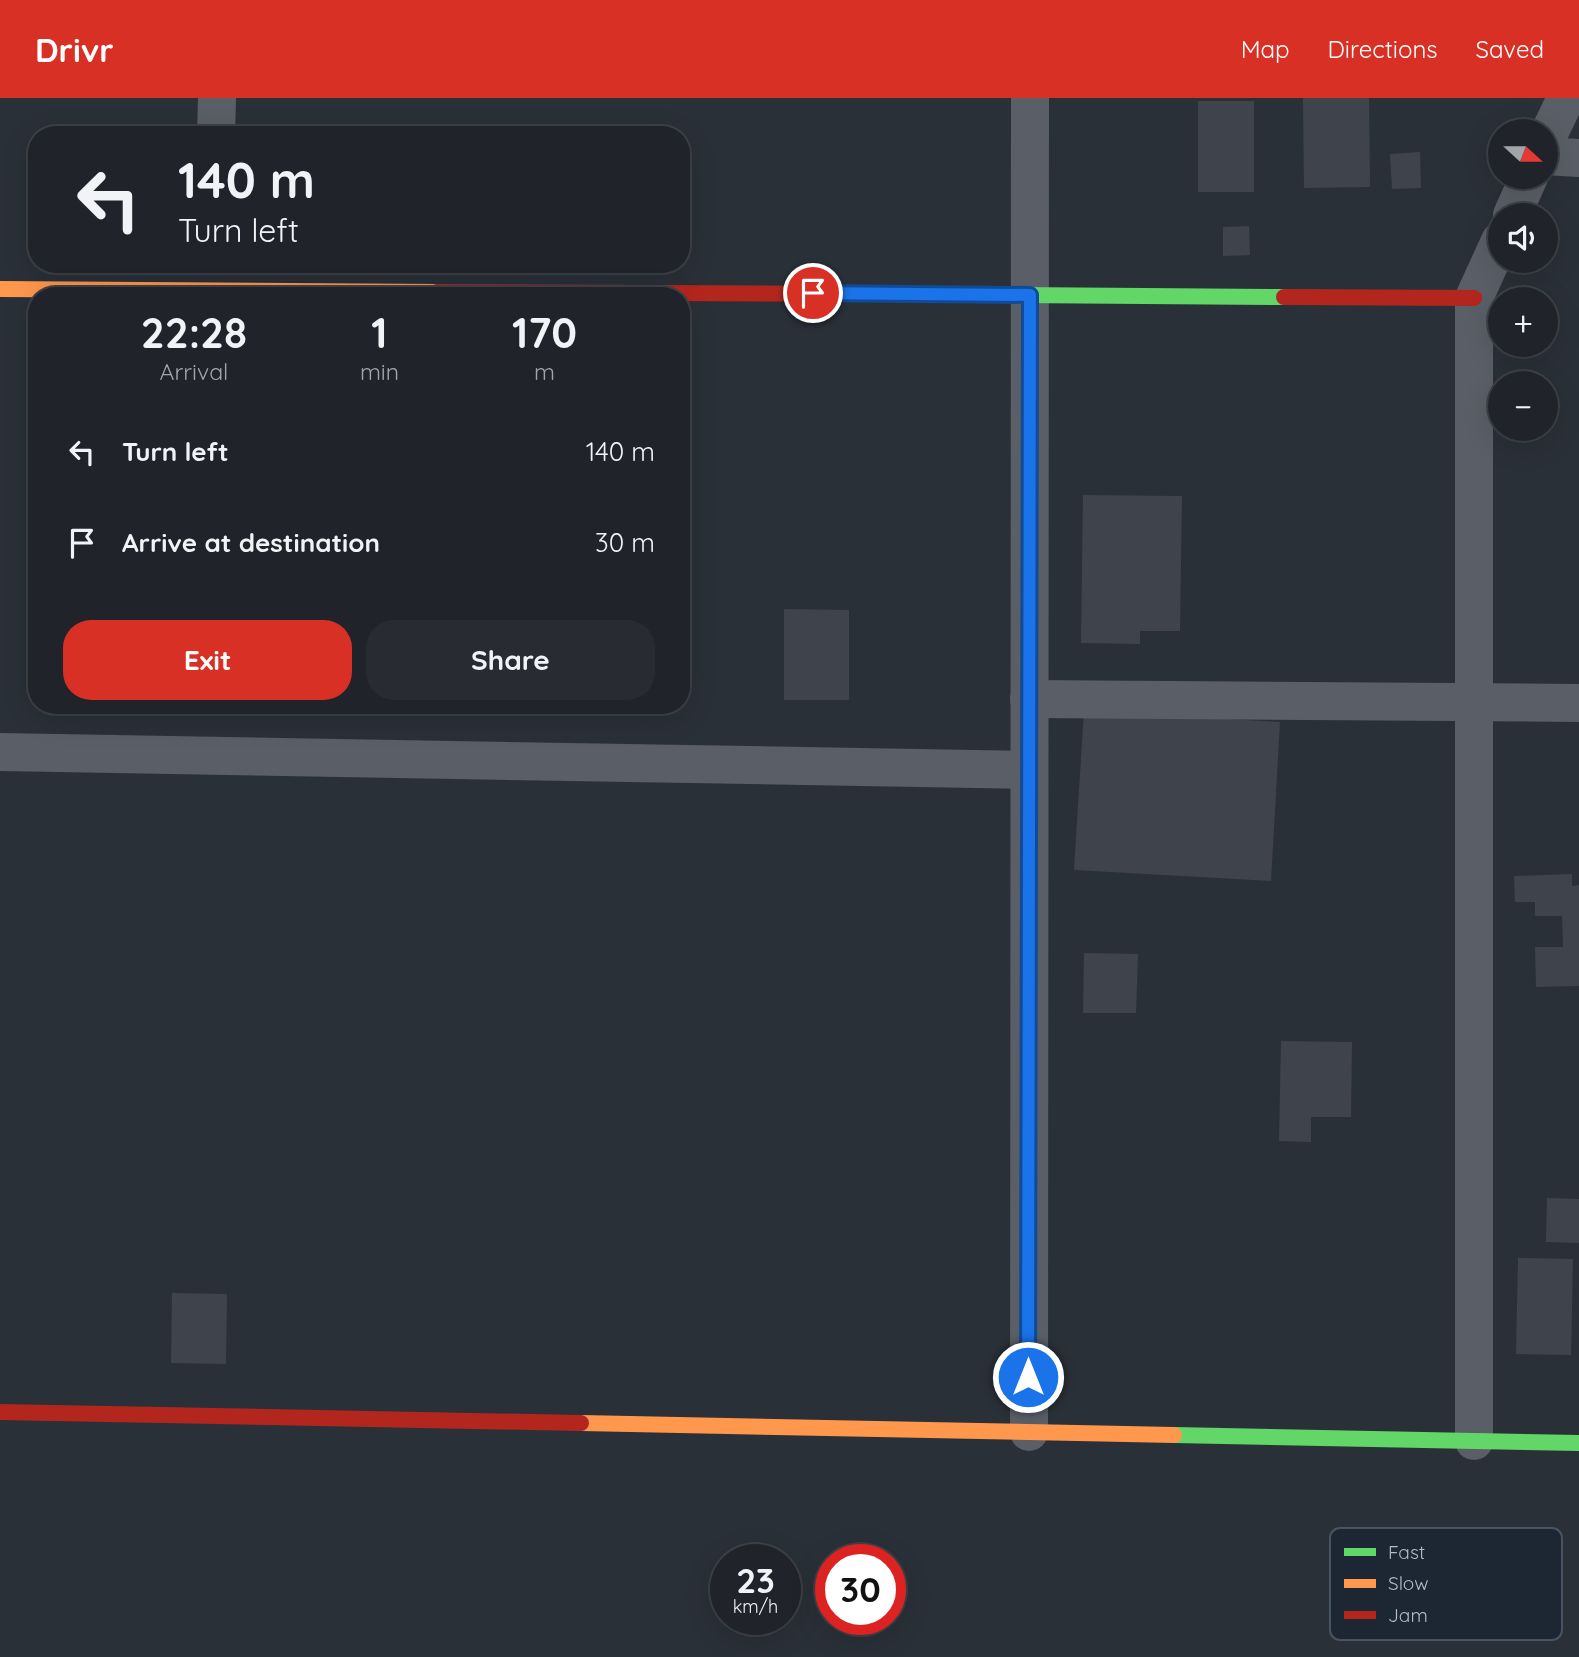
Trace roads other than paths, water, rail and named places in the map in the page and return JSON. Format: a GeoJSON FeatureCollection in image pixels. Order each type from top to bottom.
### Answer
{"type":"FeatureCollection","features":[{"type":"Feature","properties":{"kind":"street"},"geometry":{"type":"LineString","coordinates":[[216,98],[216,126]]}},
{"type":"Feature","properties":{"kind":"street"},"geometry":{"type":"LineString","coordinates":[[1028,1432],[1030,98]]}},
{"type":"Feature","properties":{"kind":"street"},"geometry":{"type":"LineString","coordinates":[[1556,119],[1566,98]]}},
{"type":"Feature","properties":{"kind":"street"},"geometry":{"type":"LineString","coordinates":[[1558,157],[1579,158]]}},
{"type":"Feature","properties":{"kind":"street"},"geometry":{"type":"LineString","coordinates":[[1474,1441],[1474,298],[1488,267]]}},
{"type":"Feature","properties":{"kind":"street"},"geometry":{"type":"LineString","coordinates":[[36,287],[216,277],[668,287]]}},
{"type":"Feature","properties":{"kind":"street"},"geometry":{"type":"LineString","coordinates":[[0,289],[28,287]]}},
{"type":"Feature","properties":{"kind":"street"},"geometry":{"type":"LineString","coordinates":[[690,287],[1030,295],[1474,298]]}},
{"type":"Feature","properties":{"kind":"street"},"geometry":{"type":"LineString","coordinates":[[1029,699],[1579,704]]}},
{"type":"Feature","properties":{"kind":"street"},"geometry":{"type":"LineString","coordinates":[[0,752],[1029,770]]}},
{"type":"Feature","properties":{"kind":"street"},"geometry":{"type":"LineString","coordinates":[[0,1412],[1579,1443]]}}]}
